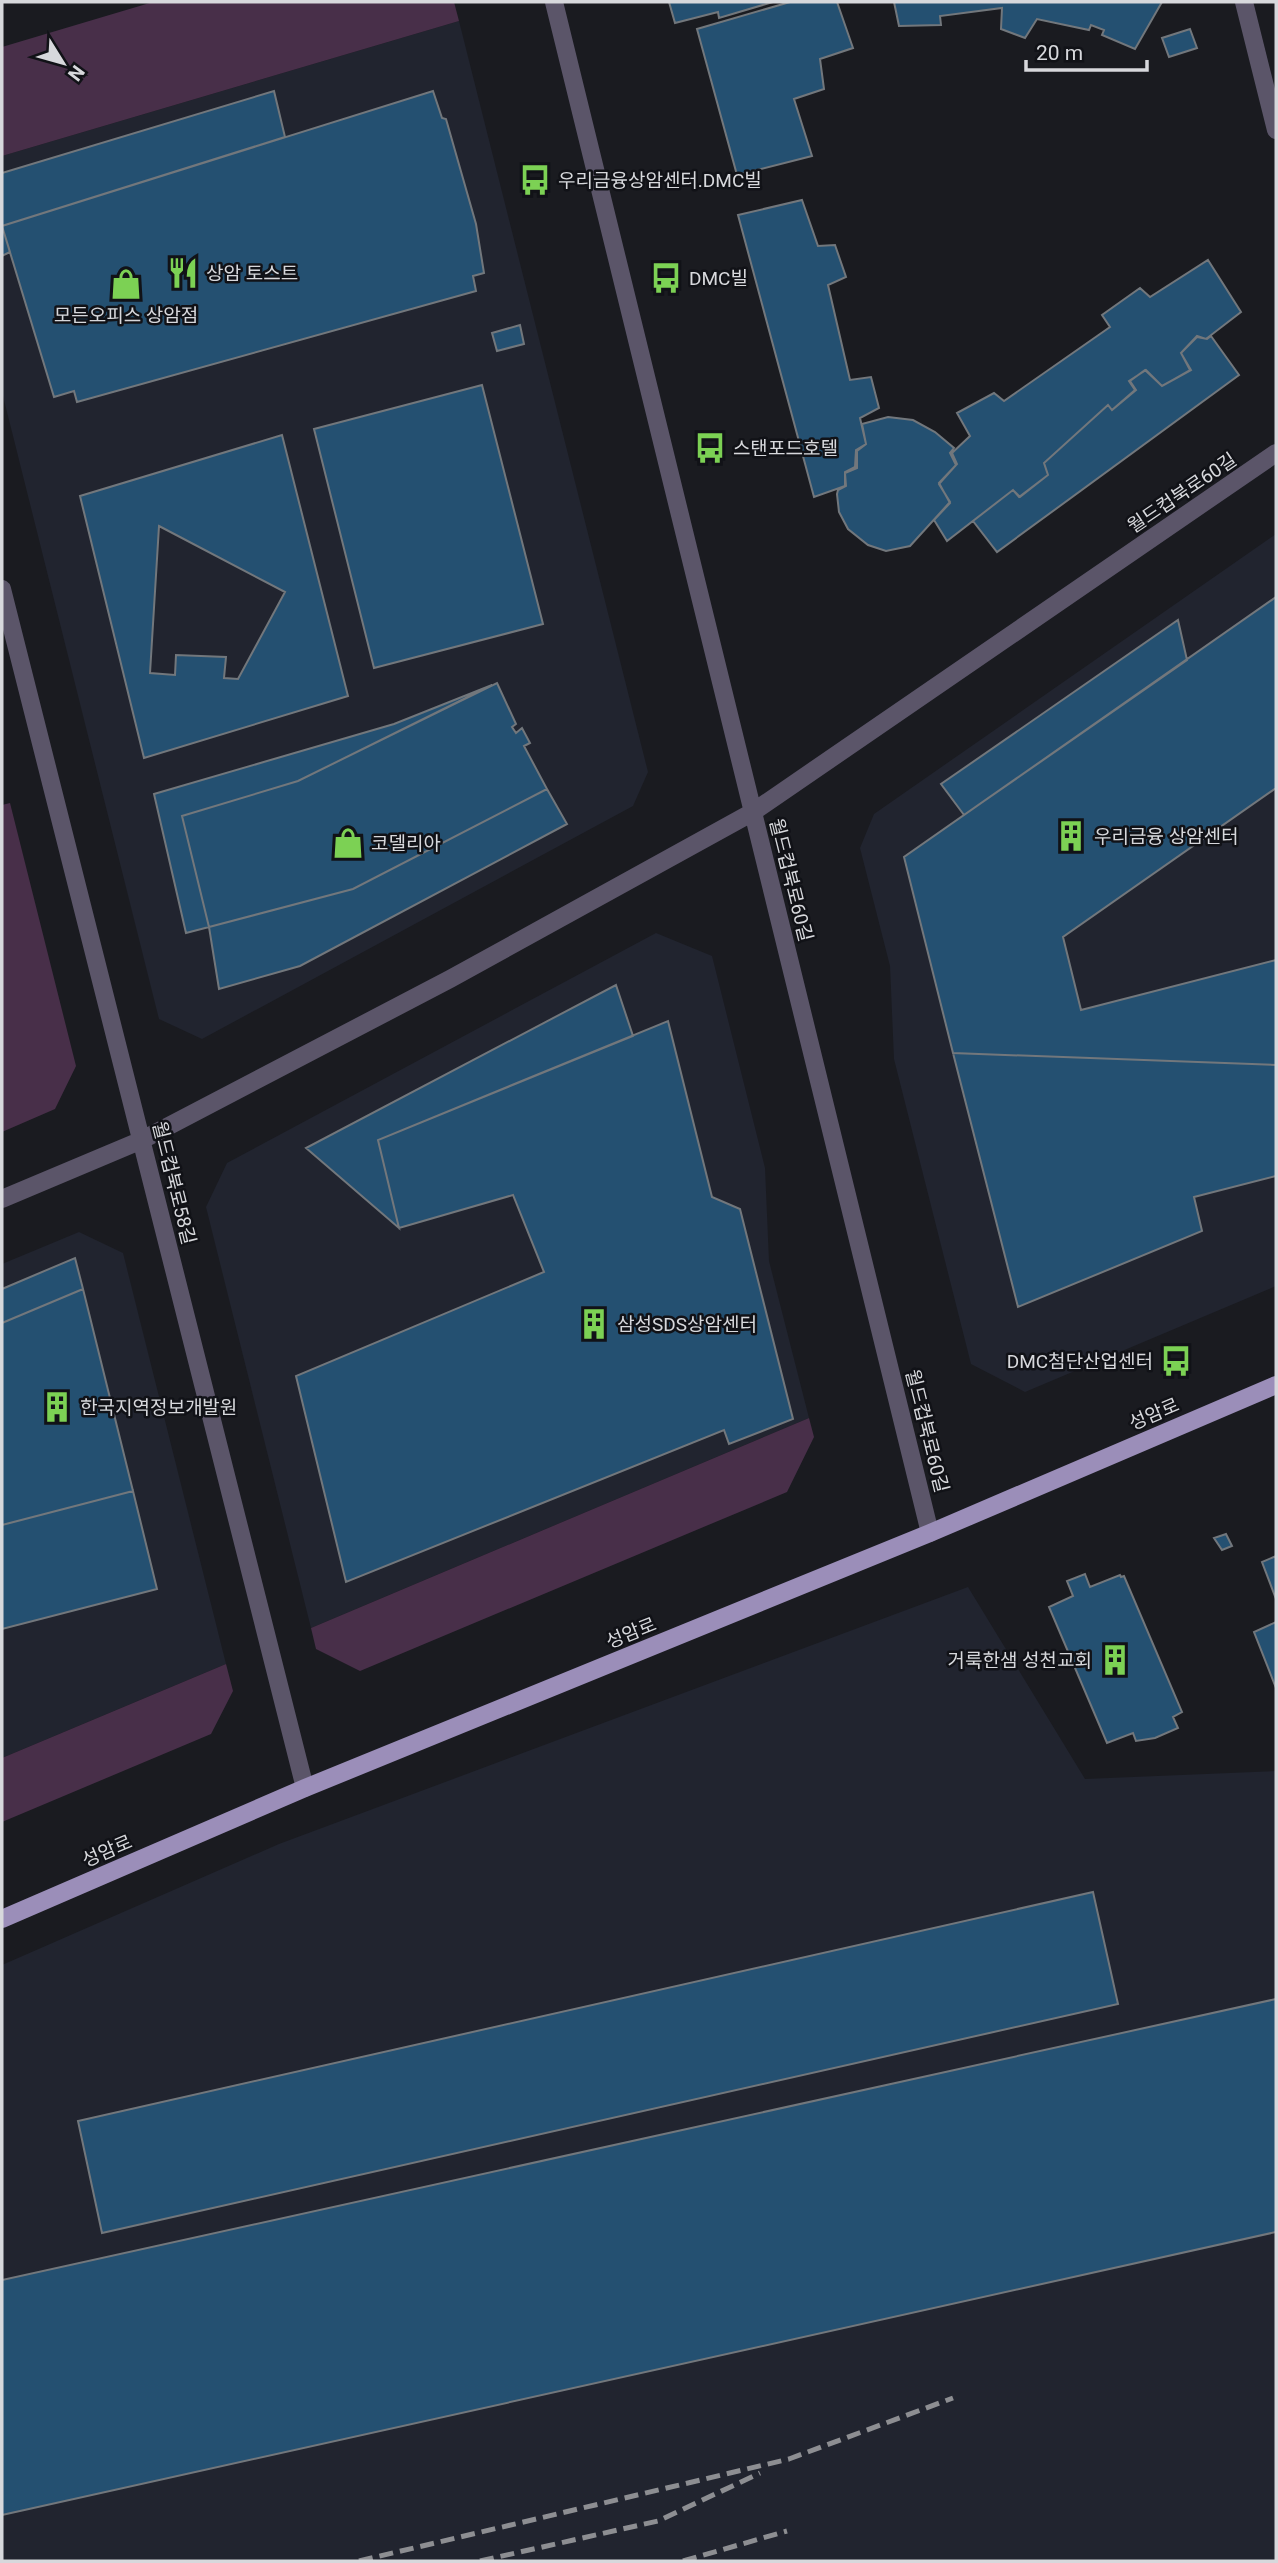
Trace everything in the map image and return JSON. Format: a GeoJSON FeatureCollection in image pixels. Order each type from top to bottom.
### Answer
{"type":"FeatureCollection","features":[{"type":"Feature","properties":{"kind":"main road","name":"성암로"},"geometry":{"type":"LineString","coordinates":[[2,1919],[305,1788],[930,1533],[1276,1385]]}},
{"type":"Feature","properties":{"kind":"street"},"geometry":{"type":"LineString","coordinates":[[2,1199],[142,1140],[450,979],[753,812],[554,2]]}},
{"type":"Feature","properties":{"kind":"street"},"geometry":{"type":"LineString","coordinates":[[1244,2],[1276,130]]}},
{"type":"Feature","properties":{"kind":"street","name":"월드컵북로60길"},"geometry":{"type":"LineString","coordinates":[[930,1533],[753,812],[1276,453]]}},
{"type":"Feature","properties":{"kind":"street","name":"월드컵북로58길"},"geometry":{"type":"LineString","coordinates":[[2,589],[305,1788]]}},
{"type":"Feature","properties":{"kind":"shaded area"},"geometry":{"type":"Polygon","coordinates":[[[153,2],[454,2],[459,21],[2,156],[2,47],[153,2]]]}},
{"type":"Feature","properties":{"kind":"shaded area"},"geometry":{"type":"Polygon","coordinates":[[[459,21],[648,772],[633,806],[202,1039],[159,1019],[2,392],[2,156],[459,21]]]}},
{"type":"Feature","properties":{"kind":"shaded area"},"geometry":{"type":"Polygon","coordinates":[[[1276,534],[1276,1286],[1025,1392],[971,1364],[894,1059],[890,966],[860,848],[874,814],[1276,534]]]}},
{"type":"Feature","properties":{"kind":"shaded area"},"geometry":{"type":"Polygon","coordinates":[[[10,803],[76,1066],[55,1109],[2,1132],[2,805],[10,803]]]}},
{"type":"Feature","properties":{"kind":"shaded area"},"geometry":{"type":"Polygon","coordinates":[[[656,933],[712,956],[765,1168],[769,1261],[809,1418],[311,1628],[206,1207],[227,1163],[656,933]]]}},
{"type":"Feature","properties":{"kind":"shaded area"},"geometry":{"type":"Polygon","coordinates":[[[79,1232],[123,1253],[226,1664],[2,1758],[2,1264],[79,1232]]]}},
{"type":"Feature","properties":{"kind":"shaded area"},"geometry":{"type":"Polygon","coordinates":[[[809,1418],[814,1437],[787,1492],[360,1671],[316,1649],[311,1628],[809,1418]]]}},
{"type":"Feature","properties":{"kind":"shaded area"},"geometry":{"type":"Polygon","coordinates":[[[968,1587],[1085,1779],[1276,1771],[1276,2561],[2,2561],[2,1965],[279,1844],[968,1587]]]}},
{"type":"Feature","properties":{"kind":"shaded area"},"geometry":{"type":"Polygon","coordinates":[[[226,1664],[233,1691],[211,1734],[2,1822],[2,1758],[226,1664]]]}},
{"type":"Feature","properties":{"kind":"building"},"geometry":{"type":"Polygon","coordinates":[[[669,2],[773,2],[719,18],[718,12],[675,23],[669,2]]]}},
{"type":"Feature","properties":{"kind":"building"},"geometry":{"type":"Polygon","coordinates":[[[790,2],[837,2],[853,48],[820,59],[824,89],[794,99],[812,156],[737,175],[697,29],[790,2]]]}},
{"type":"Feature","properties":{"kind":"building"},"geometry":{"type":"Polygon","coordinates":[[[894,2],[1162,2],[1135,49],[1102,35],[1104,30],[1091,25],[1089,30],[1037,19],[1025,38],[1001,29],[1002,8],[940,16],[941,25],[899,26],[894,2]]]}},
{"type":"Feature","properties":{"kind":"building"},"geometry":{"type":"Polygon","coordinates":[[[1190,29],[1197,48],[1169,57],[1162,38],[1190,29]]]}},
{"type":"Feature","properties":{"kind":"building"},"geometry":{"type":"Polygon","coordinates":[[[274,91],[285,137],[2,226],[2,173],[274,91]]]}},
{"type":"Feature","properties":{"kind":"building"},"geometry":{"type":"Polygon","coordinates":[[[433,91],[442,118],[446,119],[476,224],[484,273],[473,276],[476,291],[77,402],[74,391],[54,397],[2,226],[433,91]]]}},
{"type":"Feature","properties":{"kind":"building"},"geometry":{"type":"Polygon","coordinates":[[[802,200],[818,246],[835,245],[846,277],[828,285],[850,380],[871,377],[879,408],[860,418],[866,444],[856,450],[855,467],[845,472],[845,486],[814,497],[738,215],[802,200]]]}},
{"type":"Feature","properties":{"kind":"building"},"geometry":{"type":"Polygon","coordinates":[[[2,226],[10,252],[2,256],[2,226]]]}},
{"type":"Feature","properties":{"kind":"building"},"geometry":{"type":"Polygon","coordinates":[[[1208,260],[1241,312],[1206,339],[1197,336],[1181,353],[1190,370],[1162,386],[1146,370],[1129,381],[1135,390],[1112,410],[1108,405],[1044,463],[1048,475],[1020,497],[1013,490],[947,541],[934,520],[950,503],[939,483],[957,464],[952,453],[970,436],[957,413],[994,393],[1004,401],[1110,327],[1102,315],[1140,288],[1150,297],[1208,260]]]}},
{"type":"Feature","properties":{"kind":"building"},"geometry":{"type":"Polygon","coordinates":[[[520,325],[524,344],[497,351],[492,333],[520,325]]]}},
{"type":"Feature","properties":{"kind":"building"},"geometry":{"type":"Polygon","coordinates":[[[1211,336],[1239,375],[997,552],[973,521],[1013,490],[1019,497],[1048,475],[1044,463],[1108,405],[1112,410],[1136,390],[1130,381],[1145,370],[1162,386],[1191,370],[1181,353],[1197,337],[1207,339],[1211,336]]]}},
{"type":"Feature","properties":{"kind":"building"},"geometry":{"type":"Polygon","coordinates":[[[482,385],[543,624],[374,668],[314,429],[482,385]]]}},
{"type":"Feature","properties":{"kind":"building"},"geometry":{"type":"Polygon","coordinates":[[[888,417],[913,420],[935,432],[954,448],[950,453],[956,465],[939,484],[950,502],[910,546],[886,551],[868,545],[848,529],[839,512],[837,494],[838,490],[846,486],[845,473],[857,468],[857,451],[866,444],[862,424],[888,417]]]}},
{"type":"Feature","properties":{"kind":"building"},"geometry":{"type":"Polygon","coordinates":[[[282,435],[348,696],[144,758],[80,496],[282,435]],[[159,526],[150,673],[175,675],[176,655],[226,657],[224,678],[238,679],[285,592],[159,526]]]}},
{"type":"Feature","properties":{"kind":"building","name":"우리금융 상암센터"},"geometry":{"type":"Polygon","coordinates":[[[1276,597],[1276,788],[1063,937],[1081,1010],[1276,960],[1276,1065],[953,1053],[904,857],[1276,597]]]}},
{"type":"Feature","properties":{"kind":"building"},"geometry":{"type":"Polygon","coordinates":[[[1178,620],[1187,660],[964,815],[941,784],[1178,620]]]}},
{"type":"Feature","properties":{"kind":"building"},"geometry":{"type":"Polygon","coordinates":[[[497,683],[516,724],[512,727],[516,733],[522,728],[530,743],[524,746],[547,789],[353,889],[209,927],[182,816],[298,781],[497,683]]]}},
{"type":"Feature","properties":{"kind":"building"},"geometry":{"type":"Polygon","coordinates":[[[492,685],[298,781],[182,816],[209,927],[186,933],[154,794],[394,724],[492,685]]]}},
{"type":"Feature","properties":{"kind":"building"},"geometry":{"type":"Polygon","coordinates":[[[547,789],[567,824],[300,966],[219,989],[209,927],[353,889],[547,789]]]}},
{"type":"Feature","properties":{"kind":"building"},"geometry":{"type":"Polygon","coordinates":[[[616,985],[633,1036],[378,1140],[399,1228],[306,1148],[616,985]]]}},
{"type":"Feature","properties":{"kind":"building","name":"삼성SDS상암센터"},"geometry":{"type":"Polygon","coordinates":[[[668,1021],[712,1197],[740,1209],[793,1419],[729,1444],[724,1430],[346,1582],[296,1376],[544,1272],[513,1195],[399,1228],[378,1140],[668,1021]]]}},
{"type":"Feature","properties":{"kind":"building"},"geometry":{"type":"Polygon","coordinates":[[[953,1053],[1276,1065],[1276,1176],[1194,1197],[1202,1231],[1018,1307],[953,1053]]]}},
{"type":"Feature","properties":{"kind":"building"},"geometry":{"type":"Polygon","coordinates":[[[75,1258],[83,1289],[2,1323],[2,1289],[75,1258]]]}},
{"type":"Feature","properties":{"kind":"building","name":"한국지역정보개발원"},"geometry":{"type":"Polygon","coordinates":[[[83,1289],[133,1491],[2,1525],[2,1323],[83,1289]]]}},
{"type":"Feature","properties":{"kind":"building"},"geometry":{"type":"Polygon","coordinates":[[[133,1491],[157,1589],[2,1629],[2,1525],[133,1491]]]}},
{"type":"Feature","properties":{"kind":"building"},"geometry":{"type":"Polygon","coordinates":[[[1226,1534],[1232,1546],[1222,1550],[1214,1538],[1226,1534]]]}},
{"type":"Feature","properties":{"kind":"building"},"geometry":{"type":"Polygon","coordinates":[[[1276,1556],[1276,1599],[1262,1562],[1276,1556]]]}},
{"type":"Feature","properties":{"kind":"building","name":"거룩한샘 성천교회"},"geometry":{"type":"Polygon","coordinates":[[[1085,1574],[1090,1587],[1120,1575],[1124,1576],[1182,1712],[1173,1717],[1178,1728],[1155,1738],[1136,1741],[1133,1733],[1107,1743],[1049,1607],[1073,1596],[1067,1581],[1085,1574]]]}},
{"type":"Feature","properties":{"kind":"building"},"geometry":{"type":"Polygon","coordinates":[[[1276,1622],[1276,1688],[1254,1632],[1276,1622]]]}},
{"type":"Feature","properties":{"kind":"building"},"geometry":{"type":"Polygon","coordinates":[[[1093,1892],[1118,2004],[102,2233],[78,2121],[1093,1892]]]}},
{"type":"Feature","properties":{"kind":"building"},"geometry":{"type":"Polygon","coordinates":[[[1276,1999],[1276,2232],[2,2515],[2,2280],[1276,1999]]]}},
{"type":"Feature","properties":{"kind":"railway"},"geometry":{"type":"LineString","coordinates":[[359,2561],[789,2459],[953,2398]]}},
{"type":"Feature","properties":{"kind":"railway"},"geometry":{"type":"LineString","coordinates":[[480,2561],[658,2521],[760,2473]]}},
{"type":"Feature","properties":{"kind":"railway"},"geometry":{"type":"LineString","coordinates":[[683,2561],[787,2531]]}},
{"type":"Feature","properties":{"kind":"place","name":"우리금융상암센터.DMC빌"},"geometry":{"type":"Point","coordinates":[535,180]}},
{"type":"Feature","properties":{"kind":"place","name":"상암 토스트"},"geometry":{"type":"Point","coordinates":[183,273]}},
{"type":"Feature","properties":{"kind":"place","name":"DMC빌"},"geometry":{"type":"Point","coordinates":[666,278]}},
{"type":"Feature","properties":{"kind":"place","name":"모든오피스 상암점"},"geometry":{"type":"Point","coordinates":[126,284]}},
{"type":"Feature","properties":{"kind":"place","name":"스탠포드호텔"},"geometry":{"type":"Point","coordinates":[710,448]}},
{"type":"Feature","properties":{"kind":"place","name":"우리금융 상암센터"},"geometry":{"type":"Point","coordinates":[1071,836]}},
{"type":"Feature","properties":{"kind":"place","name":"코델리아"},"geometry":{"type":"Point","coordinates":[348,843]}},
{"type":"Feature","properties":{"kind":"place","name":"삼성SDS상암센터"},"geometry":{"type":"Point","coordinates":[594,1324]}},
{"type":"Feature","properties":{"kind":"place","name":"DMC첨단산업센터"},"geometry":{"type":"Point","coordinates":[1176,1361]}},
{"type":"Feature","properties":{"kind":"place","name":"한국지역정보개발원"},"geometry":{"type":"Point","coordinates":[57,1407]}},
{"type":"Feature","properties":{"kind":"place","name":"거룩한샘 성천교회"},"geometry":{"type":"Point","coordinates":[1115,1660]}}]}
